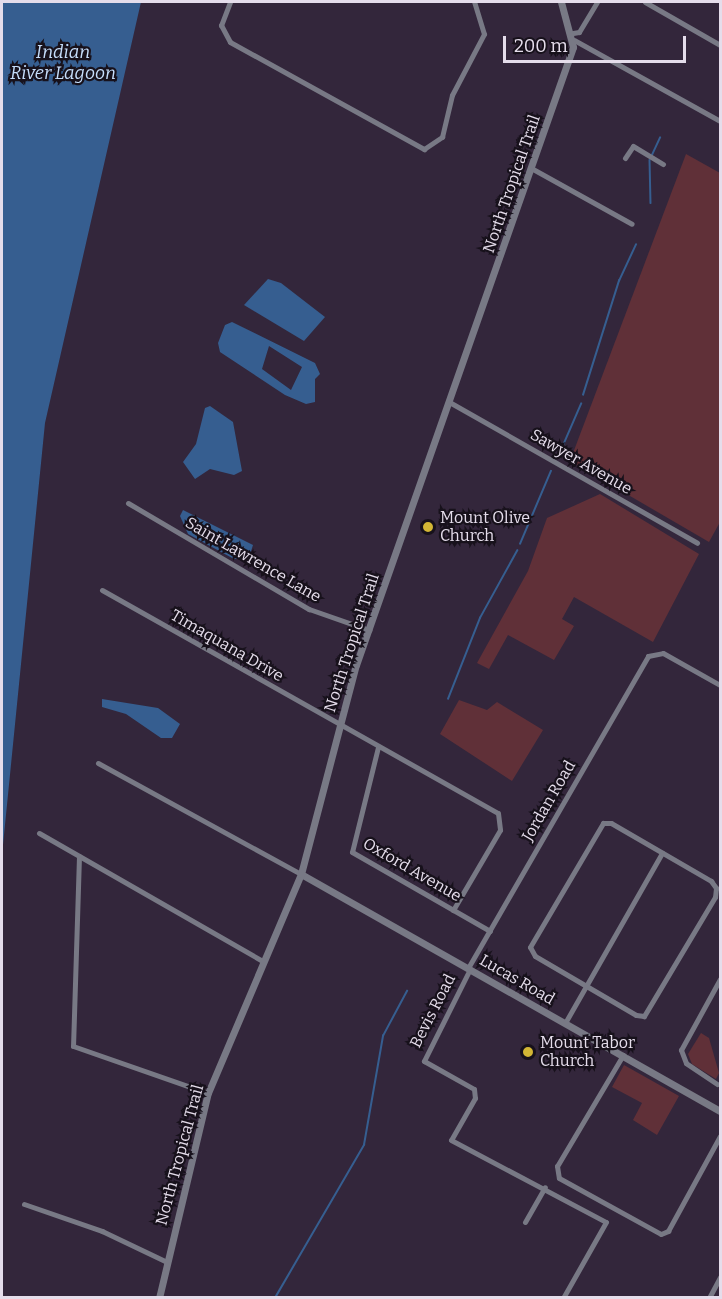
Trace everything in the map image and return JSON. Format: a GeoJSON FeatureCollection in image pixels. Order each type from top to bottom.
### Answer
{"type":"FeatureCollection","features":[{"type":"Feature","properties":{"kind":"street"},"geometry":{"type":"LineString","coordinates":[[230,2],[221,25],[230,42],[424,148],[442,137],[452,95],[484,34],[474,2]]}},
{"type":"Feature","properties":{"kind":"street"},"geometry":{"type":"LineString","coordinates":[[561,2],[573,37],[720,121]]}},
{"type":"Feature","properties":{"kind":"street"},"geometry":{"type":"LineString","coordinates":[[573,37],[579,32],[597,2]]}},
{"type":"Feature","properties":{"kind":"street"},"geometry":{"type":"LineString","coordinates":[[645,2],[720,45]]}},
{"type":"Feature","properties":{"kind":"street","name":"North Tropical Trail"},"geometry":{"type":"LineString","coordinates":[[159,1298],[208,1093],[301,874],[339,726],[369,630],[451,403],[573,37]]}},
{"type":"Feature","properties":{"kind":"street"},"geometry":{"type":"LineString","coordinates":[[625,158],[633,146],[663,164]]}},
{"type":"Feature","properties":{"kind":"street"},"geometry":{"type":"LineString","coordinates":[[531,168],[632,224]]}},
{"type":"Feature","properties":{"kind":"street","name":"Sawyer Avenue"},"geometry":{"type":"LineString","coordinates":[[451,403],[697,543]]}},
{"type":"Feature","properties":{"kind":"street","name":"Saint Lawrence Lane"},"geometry":{"type":"LineString","coordinates":[[128,503],[309,609],[369,630]]}},
{"type":"Feature","properties":{"kind":"street","name":"Timaquana Drive"},"geometry":{"type":"LineString","coordinates":[[102,590],[339,726],[492,809],[501,820],[453,910]]}},
{"type":"Feature","properties":{"kind":"street","name":"Jordan Road"},"geometry":{"type":"LineString","coordinates":[[469,968],[654,651],[720,686]]}},
{"type":"Feature","properties":{"kind":"street","name":"Oxford Avenue"},"geometry":{"type":"LineString","coordinates":[[378,747],[352,852],[490,931]]}},
{"type":"Feature","properties":{"kind":"street"},"geometry":{"type":"LineString","coordinates":[[99,763],[301,874]]}},
{"type":"Feature","properties":{"kind":"street"},"geometry":{"type":"LineString","coordinates":[[603,823],[611,823],[662,853],[716,888],[715,897],[644,1016],[585,986],[531,951],[532,941],[603,823]]}},
{"type":"Feature","properties":{"kind":"street"},"geometry":{"type":"LineString","coordinates":[[39,833],[264,962]]}},
{"type":"Feature","properties":{"kind":"street"},"geometry":{"type":"LineString","coordinates":[[565,1023],[662,853]]}},
{"type":"Feature","properties":{"kind":"street"},"geometry":{"type":"LineString","coordinates":[[79,856],[73,1046],[208,1093]]}},
{"type":"Feature","properties":{"kind":"street","name":"Lucas Road"},"geometry":{"type":"LineString","coordinates":[[301,874],[720,1111]]}},
{"type":"Feature","properties":{"kind":"street","name":"Bevis Road"},"geometry":{"type":"LineString","coordinates":[[469,968],[424,1061],[474,1089],[475,1098],[451,1140],[545,1187],[606,1222],[563,1298]]}},
{"type":"Feature","properties":{"kind":"street"},"geometry":{"type":"LineString","coordinates":[[717,1084],[686,1063],[681,1050],[720,979]]}},
{"type":"Feature","properties":{"kind":"street"},"geometry":{"type":"LineString","coordinates":[[623,1055],[557,1166],[559,1178],[661,1234],[668,1231],[720,1136]]}},
{"type":"Feature","properties":{"kind":"street"},"geometry":{"type":"LineString","coordinates":[[525,1222],[545,1187]]}},
{"type":"Feature","properties":{"kind":"street"},"geometry":{"type":"LineString","coordinates":[[24,1204],[102,1232],[167,1262]]}},
{"type":"Feature","properties":{"kind":"street"},"geometry":{"type":"LineString","coordinates":[[710,1296],[720,1277]]}},
{"type":"Feature","properties":{"kind":"shaded area"},"geometry":{"type":"Polygon","coordinates":[[[686,154],[720,173],[720,522],[709,542],[570,461],[686,154]]]}},
{"type":"Feature","properties":{"kind":"shaded area"},"geometry":{"type":"Polygon","coordinates":[[[600,494],[699,554],[653,642],[574,597],[562,619],[574,626],[554,660],[508,635],[489,669],[477,663],[528,571],[547,518],[600,494]]]}},
{"type":"Feature","properties":{"kind":"shaded area"},"geometry":{"type":"Polygon","coordinates":[[[459,700],[487,710],[497,702],[543,730],[512,781],[440,734],[459,700]]]}},
{"type":"Feature","properties":{"kind":"shaded area"},"geometry":{"type":"Polygon","coordinates":[[[701,1033],[709,1038],[719,1073],[716,1079],[692,1064],[688,1054],[701,1033]]]}},
{"type":"Feature","properties":{"kind":"shaded area"},"geometry":{"type":"Polygon","coordinates":[[[624,1065],[679,1096],[657,1135],[633,1120],[642,1103],[612,1087],[624,1065]]]}},
{"type":"Feature","properties":{"kind":"water","name":"Indian River Lagoon"},"geometry":{"type":"Polygon","coordinates":[[[2,2],[141,2],[45,423],[2,855],[2,2]]]}},
{"type":"Feature","properties":{"kind":"water"},"geometry":{"type":"Polygon","coordinates":[[[268,279],[281,283],[325,317],[304,341],[244,305],[268,279]]]}},
{"type":"Feature","properties":{"kind":"water"},"geometry":{"type":"Polygon","coordinates":[[[232,322],[315,363],[320,374],[315,379],[315,402],[306,404],[285,395],[220,352],[218,343],[225,325],[232,322]],[[269,346],[262,369],[291,390],[302,367],[269,346]]]}},
{"type":"Feature","properties":{"kind":"water"},"geometry":{"type":"Polygon","coordinates":[[[210,406],[233,422],[242,471],[234,475],[210,469],[195,479],[183,462],[196,444],[205,408],[210,406]]]}},
{"type":"Feature","properties":{"kind":"water"},"geometry":{"type":"Polygon","coordinates":[[[183,510],[253,545],[249,558],[234,559],[188,534],[180,516],[183,510]]]}},
{"type":"Feature","properties":{"kind":"water"},"geometry":{"type":"Polygon","coordinates":[[[102,699],[158,708],[180,724],[172,738],[161,738],[126,714],[102,707],[102,699]]]}},
{"type":"Feature","properties":{"kind":"waterway"},"geometry":{"type":"LineString","coordinates":[[652,155],[660,138]]}},
{"type":"Feature","properties":{"kind":"waterway"},"geometry":{"type":"LineString","coordinates":[[650,160],[651,203]]}},
{"type":"Feature","properties":{"kind":"waterway"},"geometry":{"type":"LineString","coordinates":[[583,395],[619,281],[636,245]]}},
{"type":"Feature","properties":{"kind":"waterway"},"geometry":{"type":"LineString","coordinates":[[558,457],[581,404]]}},
{"type":"Feature","properties":{"kind":"waterway"},"geometry":{"type":"LineString","coordinates":[[520,544],[551,471]]}},
{"type":"Feature","properties":{"kind":"waterway"},"geometry":{"type":"LineString","coordinates":[[448,699],[480,618],[517,551]]}},
{"type":"Feature","properties":{"kind":"waterway"},"geometry":{"type":"LineString","coordinates":[[275,1298],[364,1145],[383,1036],[407,991]]}},
{"type":"Feature","properties":{"kind":"place","name":"Mount Olive Church"},"geometry":{"type":"Point","coordinates":[428,527]}},
{"type":"Feature","properties":{"kind":"place","name":"Mount Tabor Church"},"geometry":{"type":"Point","coordinates":[528,1052]}}]}
